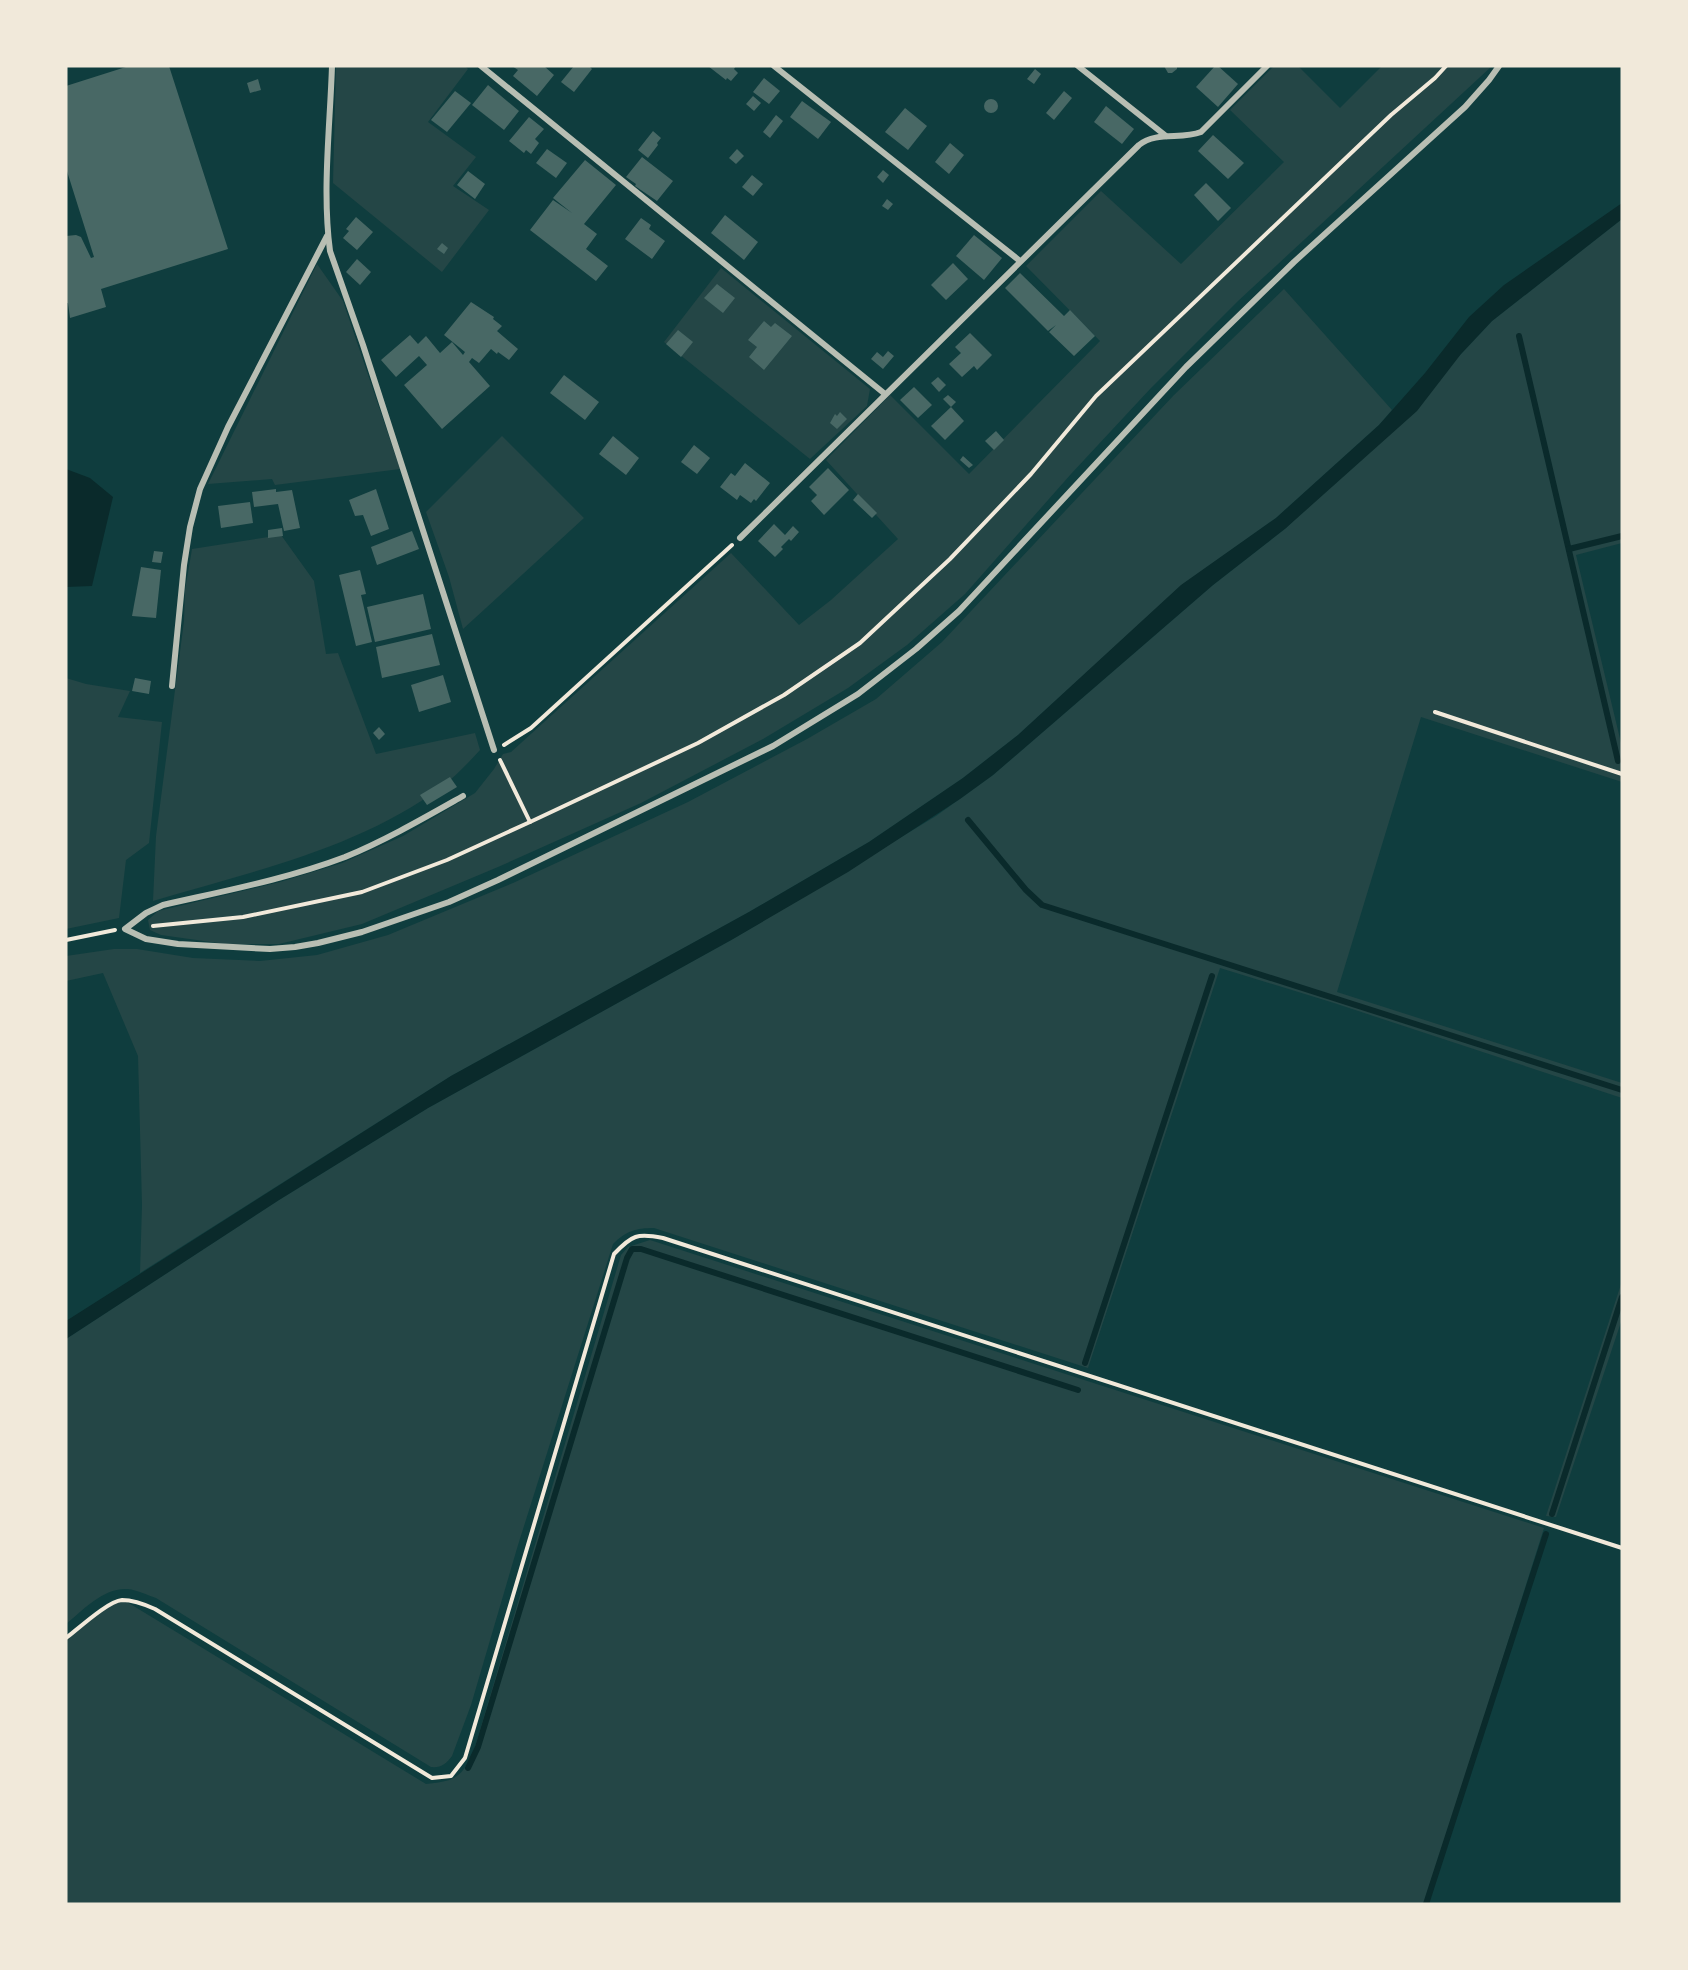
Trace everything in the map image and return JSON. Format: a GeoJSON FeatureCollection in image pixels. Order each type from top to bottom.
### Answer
{"type":"FeatureCollection","features":[{"type":"Feature","properties":{"kind":"street"},"geometry":{"type":"LineString","coordinates":[[332,66],[327,182],[330,251],[363,345],[494,750]]}},
{"type":"Feature","properties":{"kind":"street"},"geometry":{"type":"LineString","coordinates":[[481,66],[885,394]]}},
{"type":"Feature","properties":{"kind":"street"},"geometry":{"type":"LineString","coordinates":[[774,66],[1020,261]]}},
{"type":"Feature","properties":{"kind":"street"},"geometry":{"type":"LineString","coordinates":[[1078,66],[1166,136]]}},
{"type":"Feature","properties":{"kind":"street"},"geometry":{"type":"LineString","coordinates":[[740,538],[1139,145],[1151,138],[1191,136],[1201,132],[1267,66]]}},
{"type":"Feature","properties":{"kind":"street"},"geometry":{"type":"LineString","coordinates":[[463,796],[378,843],[343,857],[304,871],[163,905],[146,913],[125,929],[146,939],[178,944],[270,948],[295,948],[362,932],[449,902],[498,880],[773,746],[858,694],[916,650],[959,610],[1186,367],[1294,262],[1465,107],[1490,80],[1499,66]]}},
{"type":"Feature","properties":{"kind":"street"},"geometry":{"type":"LineString","coordinates":[[172,686],[184,565],[190,526],[200,489],[228,427],[328,235]]}},
{"type":"Feature","properties":{"kind":"path"},"geometry":{"type":"LineString","coordinates":[[149,926],[243,917],[362,892],[447,860],[530,822],[698,743],[784,695],[860,643],[950,559],[1031,474],[1096,396],[1391,115],[1436,78],[1446,66]]}},
{"type":"Feature","properties":{"kind":"path"},"geometry":{"type":"LineString","coordinates":[[530,822],[494,750],[515,740],[531,728],[740,538]]}},
{"type":"Feature","properties":{"kind":"path"},"geometry":{"type":"LineString","coordinates":[[1435,712],[1622,774]]}},
{"type":"Feature","properties":{"kind":"path"},"geometry":{"type":"LineString","coordinates":[[66,940],[125,929]]}},
{"type":"Feature","properties":{"kind":"path"},"geometry":{"type":"LineString","coordinates":[[66,1638],[96,1614],[120,1600],[137,1602],[155,1609],[432,1778],[451,1776],[465,1758],[614,1254],[628,1239],[644,1235],[675,1242],[1622,1548]]}},
{"type":"Feature","properties":{"kind":"shaded area"},"geometry":{"type":"Polygon","coordinates":[[[336,66],[465,66],[468,69],[428,122],[476,157],[453,186],[489,210],[442,272],[333,183],[336,66]]]}},
{"type":"Feature","properties":{"kind":"shaded area"},"geometry":{"type":"Polygon","coordinates":[[[1274,66],[1298,66],[1340,108],[1382,66],[1492,66],[1238,301],[1151,388],[965,594],[907,645],[848,688],[763,739],[641,803],[498,867],[362,924],[279,944],[225,944],[161,935],[150,930],[148,920],[158,911],[280,882],[342,863],[403,836],[475,793],[503,754],[511,752],[731,553],[799,625],[831,600],[898,539],[826,460],[890,395],[969,474],[1100,341],[1026,266],[1101,191],[1181,264],[1284,162],[1230,110],[1274,66]]]}},
{"type":"Feature","properties":{"kind":"shaded area"},"geometry":{"type":"Polygon","coordinates":[[[1622,203],[1622,219],[1492,321],[1461,354],[1417,411],[1286,528],[1213,585],[993,775],[848,872],[733,939],[428,1108],[279,1200],[66,1339],[66,1321],[451,1076],[749,912],[869,842],[963,778],[1018,735],[1181,585],[1276,518],[1379,425],[1425,373],[1469,317],[1504,285],[1622,203]]]}},
{"type":"Feature","properties":{"kind":"shaded area"},"geometry":{"type":"Polygon","coordinates":[[[1622,219],[1622,543],[1576,555],[1622,747],[1622,782],[1421,717],[1337,992],[1622,1083],[1622,1098],[1220,968],[1088,1368],[654,1228],[627,1233],[613,1244],[518,1545],[471,1705],[452,1756],[440,1766],[431,1767],[156,1598],[138,1591],[119,1589],[102,1596],[66,1624],[66,1339],[279,1200],[428,1108],[733,939],[936,816],[993,775],[1213,585],[1286,528],[1492,321],[1622,219]]]}},
{"type":"Feature","properties":{"kind":"shaded area"},"geometry":{"type":"Polygon","coordinates":[[[317,264],[343,301],[400,469],[275,485],[272,479],[208,484],[317,264]]]}},
{"type":"Feature","properties":{"kind":"shaded area"},"geometry":{"type":"Polygon","coordinates":[[[721,268],[870,389],[867,406],[810,459],[664,342],[721,268]]]}},
{"type":"Feature","properties":{"kind":"shaded area"},"geometry":{"type":"Polygon","coordinates":[[[1284,289],[1392,410],[1379,425],[1276,518],[1182,585],[1018,735],[963,778],[869,842],[749,912],[451,1076],[140,1273],[142,1205],[138,1056],[103,973],[66,981],[66,956],[114,949],[137,949],[193,958],[260,961],[317,955],[388,935],[513,883],[688,802],[807,739],[876,699],[942,642],[1174,395],[1284,289]]]}},
{"type":"Feature","properties":{"kind":"shaded area"},"geometry":{"type":"Polygon","coordinates":[[[502,436],[584,518],[463,629],[449,577],[426,512],[502,436]]]}},
{"type":"Feature","properties":{"kind":"shaded area"},"geometry":{"type":"Polygon","coordinates":[[[66,469],[90,478],[113,497],[92,586],[66,587],[66,469]]]}},
{"type":"Feature","properties":{"kind":"shaded area"},"geometry":{"type":"Polygon","coordinates":[[[281,535],[314,581],[326,654],[338,653],[376,754],[475,733],[480,750],[444,785],[377,826],[304,856],[153,901],[156,836],[184,621],[185,590],[192,549],[281,535]]]}},
{"type":"Feature","properties":{"kind":"shaded area"},"geometry":{"type":"Polygon","coordinates":[[[66,678],[86,684],[130,691],[118,717],[162,722],[149,843],[126,860],[119,918],[66,929],[66,678]]]}},
{"type":"Feature","properties":{"kind":"shaded area"},"geometry":{"type":"Polygon","coordinates":[[[650,1240],[1544,1528],[1425,1904],[66,1904],[66,1640],[114,1602],[127,1602],[426,1784],[451,1779],[466,1767],[474,1750],[621,1255],[628,1247],[650,1240]]]}},
{"type":"Feature","properties":{"kind":"shaded area"},"geometry":{"type":"Polygon","coordinates":[[[1622,1281],[1622,1319],[1556,1517],[1546,1516],[1622,1281]]]}},
{"type":"Feature","properties":{"kind":"building"},"geometry":{"type":"Polygon","coordinates":[[[129,66],[169,66],[228,249],[101,289],[106,307],[70,318],[68,303],[66,303],[66,236],[81,237],[91,258],[94,257],[66,168],[66,86],[129,66]]]}},
{"type":"Feature","properties":{"kind":"building"},"geometry":{"type":"Polygon","coordinates":[[[512,66],[544,66],[554,75],[537,96],[513,76],[518,70],[512,66]]]}},
{"type":"Feature","properties":{"kind":"building"},"geometry":{"type":"Polygon","coordinates":[[[574,66],[589,66],[592,69],[574,92],[561,82],[574,66]]]}},
{"type":"Feature","properties":{"kind":"building"},"geometry":{"type":"Polygon","coordinates":[[[708,66],[736,66],[734,69],[738,73],[731,81],[727,78],[726,80],[708,66]]]}},
{"type":"Feature","properties":{"kind":"building"},"geometry":{"type":"Polygon","coordinates":[[[1164,66],[1177,66],[1177,69],[1168,73],[1164,66]]]}},
{"type":"Feature","properties":{"kind":"building"},"geometry":{"type":"Polygon","coordinates":[[[1215,66],[1218,66],[1238,84],[1218,107],[1196,87],[1215,66]]]}},
{"type":"Feature","properties":{"kind":"building"},"geometry":{"type":"Polygon","coordinates":[[[1035,69],[1041,74],[1034,84],[1027,79],[1035,69]]]}},
{"type":"Feature","properties":{"kind":"building"},"geometry":{"type":"Polygon","coordinates":[[[764,78],[780,91],[769,104],[753,92],[764,78]]]}},
{"type":"Feature","properties":{"kind":"building"},"geometry":{"type":"Polygon","coordinates":[[[258,79],[261,90],[250,93],[247,83],[258,79]]]}},
{"type":"Feature","properties":{"kind":"building"},"geometry":{"type":"Polygon","coordinates":[[[488,85],[519,111],[504,130],[472,105],[488,85]]]}},
{"type":"Feature","properties":{"kind":"building"},"geometry":{"type":"Polygon","coordinates":[[[455,91],[471,103],[447,132],[431,120],[455,91]]]}},
{"type":"Feature","properties":{"kind":"building"},"geometry":{"type":"Polygon","coordinates":[[[1064,91],[1072,98],[1054,120],[1046,113],[1064,91]]]}},
{"type":"Feature","properties":{"kind":"building"},"geometry":{"type":"Polygon","coordinates":[[[753,96],[761,103],[754,111],[746,104],[753,96]]]}},
{"type":"Feature","properties":{"kind":"building"},"geometry":{"type":"Polygon","coordinates":[[[991,99],[996,101],[998,106],[996,111],[991,113],[986,111],[984,106],[986,101],[991,99]]]}},
{"type":"Feature","properties":{"kind":"building"},"geometry":{"type":"Polygon","coordinates":[[[802,101],[831,122],[818,139],[790,117],[802,101]]]}},
{"type":"Feature","properties":{"kind":"building"},"geometry":{"type":"Polygon","coordinates":[[[1106,106],[1134,129],[1122,144],[1094,122],[1106,106]]]}},
{"type":"Feature","properties":{"kind":"building"},"geometry":{"type":"Polygon","coordinates":[[[905,108],[927,126],[908,150],[885,132],[905,108]]]}},
{"type":"Feature","properties":{"kind":"building"},"geometry":{"type":"Polygon","coordinates":[[[776,115],[783,121],[770,138],[763,132],[776,115]]]}},
{"type":"Feature","properties":{"kind":"building"},"geometry":{"type":"Polygon","coordinates":[[[529,117],[544,129],[535,139],[539,143],[531,154],[526,150],[524,153],[509,141],[529,117]]]}},
{"type":"Feature","properties":{"kind":"building"},"geometry":{"type":"Polygon","coordinates":[[[653,131],[661,138],[648,158],[638,150],[653,131]]]}},
{"type":"Feature","properties":{"kind":"building"},"geometry":{"type":"Polygon","coordinates":[[[1213,135],[1244,163],[1228,179],[1198,151],[1213,135]]]}},
{"type":"Feature","properties":{"kind":"building"},"geometry":{"type":"Polygon","coordinates":[[[950,143],[964,155],[949,174],[935,162],[950,143]]]}},
{"type":"Feature","properties":{"kind":"building"},"geometry":{"type":"Polygon","coordinates":[[[547,149],[567,163],[556,178],[536,163],[547,149]]]}},
{"type":"Feature","properties":{"kind":"building"},"geometry":{"type":"Polygon","coordinates":[[[737,149],[744,156],[736,164],[729,158],[737,149]]]}},
{"type":"Feature","properties":{"kind":"building"},"geometry":{"type":"Polygon","coordinates":[[[642,157],[673,181],[657,201],[626,177],[642,157]]]}},
{"type":"Feature","properties":{"kind":"building"},"geometry":{"type":"Polygon","coordinates":[[[585,160],[616,185],[584,224],[597,234],[586,249],[608,266],[596,281],[530,230],[553,200],[572,213],[553,198],[585,160]]]}},
{"type":"Feature","properties":{"kind":"building"},"geometry":{"type":"Polygon","coordinates":[[[883,170],[889,175],[883,183],[877,177],[883,170]]]}},
{"type":"Feature","properties":{"kind":"building"},"geometry":{"type":"Polygon","coordinates":[[[468,171],[485,184],[475,199],[457,185],[468,171]]]}},
{"type":"Feature","properties":{"kind":"building"},"geometry":{"type":"Polygon","coordinates":[[[752,175],[763,184],[753,196],[742,187],[752,175]]]}},
{"type":"Feature","properties":{"kind":"building"},"geometry":{"type":"Polygon","coordinates":[[[1206,183],[1231,208],[1218,221],[1194,195],[1206,183]]]}},
{"type":"Feature","properties":{"kind":"building"},"geometry":{"type":"Polygon","coordinates":[[[887,199],[893,204],[888,210],[882,206],[887,199]]]}},
{"type":"Feature","properties":{"kind":"building"},"geometry":{"type":"Polygon","coordinates":[[[725,215],[758,242],[744,260],[711,233],[725,215]]]}},
{"type":"Feature","properties":{"kind":"building"},"geometry":{"type":"Polygon","coordinates":[[[356,217],[373,232],[357,250],[343,238],[349,231],[346,229],[356,217]]]}},
{"type":"Feature","properties":{"kind":"building"},"geometry":{"type":"Polygon","coordinates":[[[641,218],[651,225],[649,229],[665,241],[652,259],[625,239],[641,218]]]}},
{"type":"Feature","properties":{"kind":"building"},"geometry":{"type":"Polygon","coordinates":[[[974,235],[1002,258],[984,280],[956,256],[974,235]]]}},
{"type":"Feature","properties":{"kind":"building"},"geometry":{"type":"Polygon","coordinates":[[[442,243],[448,248],[444,254],[437,249],[442,243]]]}},
{"type":"Feature","properties":{"kind":"building"},"geometry":{"type":"Polygon","coordinates":[[[357,259],[371,272],[360,285],[346,272],[357,259]]]}},
{"type":"Feature","properties":{"kind":"building"},"geometry":{"type":"Polygon","coordinates":[[[953,263],[968,279],[946,300],[931,285],[953,263]]]}},
{"type":"Feature","properties":{"kind":"building"},"geometry":{"type":"Polygon","coordinates":[[[1020,273],[1064,316],[1070,310],[1095,336],[1074,356],[1049,332],[1056,325],[1048,331],[1005,288],[1020,273]]]}},
{"type":"Feature","properties":{"kind":"building"},"geometry":{"type":"Polygon","coordinates":[[[717,284],[735,298],[723,313],[704,298],[717,284]]]}},
{"type":"Feature","properties":{"kind":"building"},"geometry":{"type":"Polygon","coordinates":[[[471,302],[494,317],[493,319],[502,326],[497,331],[518,349],[509,360],[491,349],[479,363],[472,358],[469,362],[490,386],[442,429],[404,385],[427,365],[419,356],[396,377],[381,360],[410,335],[418,344],[426,336],[440,353],[452,342],[463,355],[465,352],[444,335],[471,302]]]}},
{"type":"Feature","properties":{"kind":"building"},"geometry":{"type":"Polygon","coordinates":[[[764,321],[771,327],[775,323],[792,336],[764,370],[749,357],[757,347],[748,340],[764,321]]]}},
{"type":"Feature","properties":{"kind":"building"},"geometry":{"type":"Polygon","coordinates":[[[678,330],[693,342],[681,357],[666,344],[678,330]]]}},
{"type":"Feature","properties":{"kind":"building"},"geometry":{"type":"Polygon","coordinates":[[[970,333],[992,355],[977,370],[974,366],[962,377],[949,364],[961,353],[955,347],[970,333]]]}},
{"type":"Feature","properties":{"kind":"building"},"geometry":{"type":"Polygon","coordinates":[[[888,351],[894,356],[883,369],[871,359],[877,352],[883,357],[888,351]]]}},
{"type":"Feature","properties":{"kind":"building"},"geometry":{"type":"Polygon","coordinates":[[[564,375],[599,402],[585,420],[550,393],[564,375]]]}},
{"type":"Feature","properties":{"kind":"building"},"geometry":{"type":"Polygon","coordinates":[[[938,377],[946,385],[939,392],[931,383],[938,377]]]}},
{"type":"Feature","properties":{"kind":"building"},"geometry":{"type":"Polygon","coordinates":[[[914,387],[932,405],[918,418],[900,400],[914,387]]]}},
{"type":"Feature","properties":{"kind":"building"},"geometry":{"type":"Polygon","coordinates":[[[948,395],[956,402],[951,407],[943,399],[948,395]]]}},
{"type":"Feature","properties":{"kind":"building"},"geometry":{"type":"Polygon","coordinates":[[[951,407],[964,421],[945,440],[931,426],[951,407]]]}},
{"type":"Feature","properties":{"kind":"building"},"geometry":{"type":"Polygon","coordinates":[[[840,412],[847,419],[837,429],[830,423],[835,414],[837,416],[840,412]]]}},
{"type":"Feature","properties":{"kind":"building"},"geometry":{"type":"Polygon","coordinates":[[[996,431],[1004,440],[994,450],[985,441],[996,431]]]}},
{"type":"Feature","properties":{"kind":"building"},"geometry":{"type":"Polygon","coordinates":[[[613,436],[639,458],[626,475],[599,454],[613,436]]]}},
{"type":"Feature","properties":{"kind":"building"},"geometry":{"type":"Polygon","coordinates":[[[694,445],[710,458],[697,474],[681,462],[694,445]]]}},
{"type":"Feature","properties":{"kind":"building"},"geometry":{"type":"Polygon","coordinates":[[[963,456],[973,465],[969,468],[960,460],[963,456]]]}},
{"type":"Feature","properties":{"kind":"building"},"geometry":{"type":"Polygon","coordinates":[[[745,463],[770,483],[756,501],[754,499],[751,503],[740,495],[737,500],[720,487],[731,473],[735,476],[745,463]]]}},
{"type":"Feature","properties":{"kind":"building"},"geometry":{"type":"Polygon","coordinates":[[[828,468],[849,490],[824,515],[811,501],[817,495],[809,487],[828,468]]]}},
{"type":"Feature","properties":{"kind":"building"},"geometry":{"type":"Polygon","coordinates":[[[276,489],[276,492],[292,490],[300,528],[284,531],[278,504],[254,507],[252,492],[276,489]]]}},
{"type":"Feature","properties":{"kind":"building"},"geometry":{"type":"Polygon","coordinates":[[[376,489],[389,529],[371,536],[363,515],[355,516],[349,500],[376,489]]]}},
{"type":"Feature","properties":{"kind":"building"},"geometry":{"type":"Polygon","coordinates":[[[858,494],[877,513],[872,518],[853,500],[858,494]]]}},
{"type":"Feature","properties":{"kind":"building"},"geometry":{"type":"Polygon","coordinates":[[[250,502],[253,523],[221,528],[218,506],[250,502]]]}},
{"type":"Feature","properties":{"kind":"building"},"geometry":{"type":"Polygon","coordinates":[[[774,524],[785,535],[793,526],[799,532],[781,547],[783,549],[775,557],[758,541],[774,524]]]}},
{"type":"Feature","properties":{"kind":"building"},"geometry":{"type":"Polygon","coordinates":[[[282,528],[283,536],[268,538],[268,530],[282,528]]]}},
{"type":"Feature","properties":{"kind":"building"},"geometry":{"type":"Polygon","coordinates":[[[412,531],[419,549],[377,565],[371,547],[412,531]]]}},
{"type":"Feature","properties":{"kind":"building"},"geometry":{"type":"Polygon","coordinates":[[[154,551],[163,552],[161,563],[152,562],[154,551]]]}},
{"type":"Feature","properties":{"kind":"building"},"geometry":{"type":"Polygon","coordinates":[[[141,567],[161,570],[156,618],[132,616],[141,567]]]}},
{"type":"Feature","properties":{"kind":"building"},"geometry":{"type":"Polygon","coordinates":[[[360,570],[366,594],[361,595],[372,642],[356,646],[339,575],[360,570]]]}},
{"type":"Feature","properties":{"kind":"building"},"geometry":{"type":"Polygon","coordinates":[[[423,594],[431,629],[375,642],[367,607],[423,594]]]}},
{"type":"Feature","properties":{"kind":"building"},"geometry":{"type":"Polygon","coordinates":[[[432,634],[440,665],[382,678],[376,647],[432,634]]]}},
{"type":"Feature","properties":{"kind":"building"},"geometry":{"type":"Polygon","coordinates":[[[443,675],[451,702],[419,712],[411,685],[443,675]]]}},
{"type":"Feature","properties":{"kind":"building"},"geometry":{"type":"Polygon","coordinates":[[[135,678],[151,681],[149,694],[132,691],[135,678]]]}},
{"type":"Feature","properties":{"kind":"building"},"geometry":{"type":"Polygon","coordinates":[[[379,727],[385,734],[379,740],[373,733],[379,727]]]}},
{"type":"Feature","properties":{"kind":"building"},"geometry":{"type":"Polygon","coordinates":[[[450,777],[457,787],[427,805],[420,795],[450,777]]]}},
{"type":"Feature","properties":{"kind":"waterway"},"geometry":{"type":"LineString","coordinates":[[1519,336],[1618,761]]}},
{"type":"Feature","properties":{"kind":"waterway"},"geometry":{"type":"LineString","coordinates":[[1569,549],[1622,536]]}},
{"type":"Feature","properties":{"kind":"waterway"},"geometry":{"type":"LineString","coordinates":[[968,820],[1026,890],[1042,905],[1622,1090]]}},
{"type":"Feature","properties":{"kind":"waterway"},"geometry":{"type":"LineString","coordinates":[[1085,1363],[1212,976]]}},
{"type":"Feature","properties":{"kind":"waterway"},"geometry":{"type":"LineString","coordinates":[[468,1768],[478,1747],[627,1258],[632,1249],[641,1249],[1078,1390]]}},
{"type":"Feature","properties":{"kind":"waterway"},"geometry":{"type":"LineString","coordinates":[[1552,1514],[1622,1297]]}},
{"type":"Feature","properties":{"kind":"waterway"},"geometry":{"type":"LineString","coordinates":[[1426,1904],[1546,1534]]}}]}
